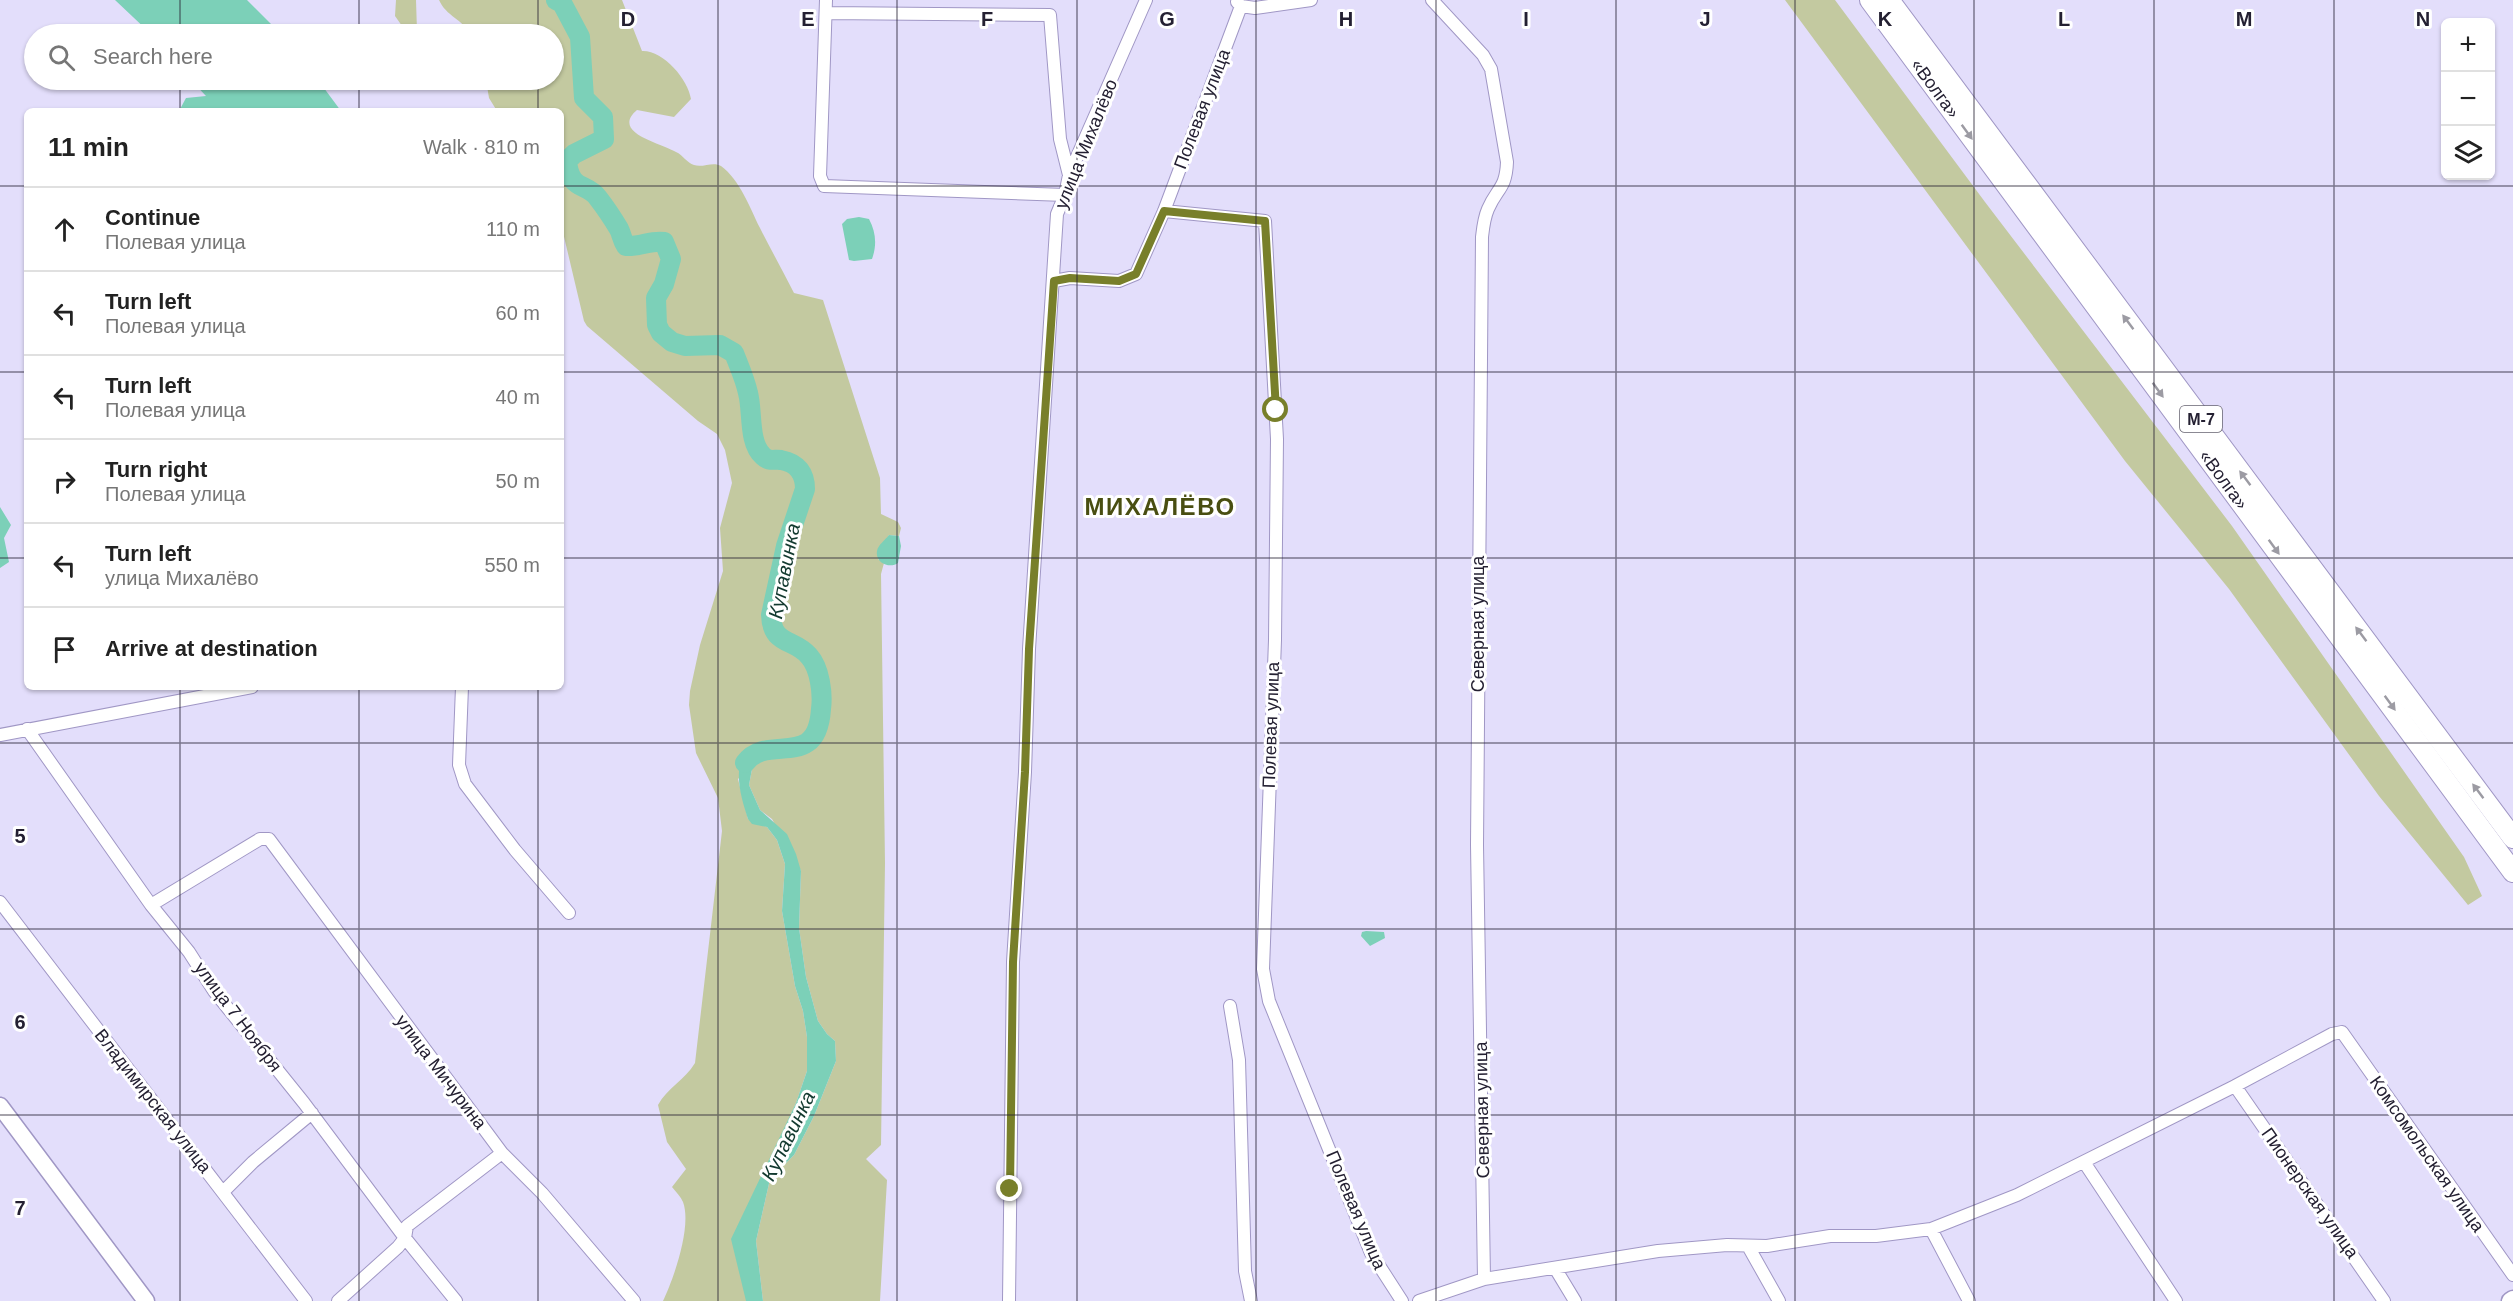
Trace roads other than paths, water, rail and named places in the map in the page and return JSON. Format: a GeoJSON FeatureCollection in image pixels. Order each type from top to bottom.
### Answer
{"type":"FeatureCollection","features":[{"type":"Feature","properties":{"kind":"highway","name":"«Волга»"},"geometry":{"type":"LineString","coordinates":[[1870,0],[2513,872]]}},
{"type":"Feature","properties":{"kind":"highway","name":"«Волга»"},"geometry":{"type":"LineString","coordinates":[[1889,0],[2513,838]]}},
{"type":"Feature","properties":{"kind":"main road"},"geometry":{"type":"LineString","coordinates":[[0,1106],[146,1301]]}},
{"type":"Feature","properties":{"kind":"street","name":"улица Михалёво"},"geometry":{"type":"LineString","coordinates":[[1009,1301],[1013,962],[1025,772],[1029,649],[1057,214],[1065,195],[1069,175],[1146,0]]}},
{"type":"Feature","properties":{"kind":"street"},"geometry":{"type":"LineString","coordinates":[[1238,3],[1255,8],[1311,0]]}},
{"type":"Feature","properties":{"kind":"street","name":"Северная улица"},"geometry":{"type":"LineString","coordinates":[[1432,0],[1483,55],[1491,69],[1507,162],[1506,177],[1489,206],[1482,237],[1477,845],[1484,1279]]}},
{"type":"Feature","properties":{"kind":"street","name":"Полевая улица"},"geometry":{"type":"LineString","coordinates":[[1054,281],[1070,278],[1119,281],[1136,274],[1164,211],[1238,3]]}},
{"type":"Feature","properties":{"kind":"street"},"geometry":{"type":"LineString","coordinates":[[1065,195],[824,186],[820,176],[826,6],[1050,15],[1060,139],[1069,175]]}},
{"type":"Feature","properties":{"kind":"street","name":"Полевая улица"},"geometry":{"type":"LineString","coordinates":[[1164,211],[1265,221],[1277,439],[1275,640],[1263,969],[1269,1001],[1371,1253],[1402,1301]]}},
{"type":"Feature","properties":{"kind":"street"},"geometry":{"type":"LineString","coordinates":[[0,735],[236,690]]}},
{"type":"Feature","properties":{"kind":"street"},"geometry":{"type":"LineString","coordinates":[[462,690],[459,765],[465,784],[515,850],[569,913]]}},
{"type":"Feature","properties":{"kind":"street","name":"улица 7 Ноября"},"geometry":{"type":"LineString","coordinates":[[27,729],[151,905],[189,952],[214,991],[312,1113],[405,1238],[456,1301]]}},
{"type":"Feature","properties":{"kind":"street","name":"улица Мичурина"},"geometry":{"type":"LineString","coordinates":[[151,905],[260,839],[269,839],[502,1153],[542,1193],[634,1301]]}},
{"type":"Feature","properties":{"kind":"street","name":"Владимирская улица"},"geometry":{"type":"LineString","coordinates":[[0,902],[306,1301]]}},
{"type":"Feature","properties":{"kind":"street"},"geometry":{"type":"LineString","coordinates":[[1230,1006],[1239,1060],[1245,1271],[1251,1301]]}},
{"type":"Feature","properties":{"kind":"street","name":"Комсомольская улица"},"geometry":{"type":"LineString","coordinates":[[2235,1086],[2332,1034],[2342,1032],[2513,1275]]}},
{"type":"Feature","properties":{"kind":"street"},"geometry":{"type":"LineString","coordinates":[[1419,1301],[1484,1279],[1658,1251],[1767,1246],[1830,1236],[1876,1236],[1931,1229],[2017,1195],[2235,1086]]}},
{"type":"Feature","properties":{"kind":"street","name":"Пионерская улица"},"geometry":{"type":"LineString","coordinates":[[2235,1086],[2384,1301]]}},
{"type":"Feature","properties":{"kind":"street"},"geometry":{"type":"LineString","coordinates":[[223,1192],[253,1162],[312,1113]]}},
{"type":"Feature","properties":{"kind":"street"},"geometry":{"type":"LineString","coordinates":[[338,1301],[398,1247],[405,1238],[407,1226],[502,1153]]}},
{"type":"Feature","properties":{"kind":"street"},"geometry":{"type":"LineString","coordinates":[[2084,1162],[2176,1301]]}},
{"type":"Feature","properties":{"kind":"street"},"geometry":{"type":"LineString","coordinates":[[1931,1229],[1969,1301]]}},
{"type":"Feature","properties":{"kind":"street"},"geometry":{"type":"LineString","coordinates":[[1748,1246],[1779,1301]]}},
{"type":"Feature","properties":{"kind":"street"},"geometry":{"type":"LineString","coordinates":[[1555,1268],[1575,1301]]}},
{"type":"Feature","properties":{"kind":"water"},"geometry":{"type":"Polygon","coordinates":[[[115,0],[247,0],[271,24],[140,24],[115,0]]]}},
{"type":"Feature","properties":{"kind":"water"},"geometry":{"type":"Polygon","coordinates":[[[200,90],[325,90],[339,108],[181,108],[186,98],[206,96],[200,90]]]}},
{"type":"Feature","properties":{"kind":"water"},"geometry":{"type":"Polygon","coordinates":[[[859,217],[869,219],[874,234],[875,249],[872,259],[854,261],[849,260],[842,224],[847,219],[859,217]]]}},
{"type":"Feature","properties":{"kind":"water"},"geometry":{"type":"Polygon","coordinates":[[[0,507],[11,525],[4,538],[9,562],[0,568],[0,507]]]}},
{"type":"Feature","properties":{"kind":"water"},"geometry":{"type":"Polygon","coordinates":[[[889,535],[899,536],[901,546],[898,563],[895,565],[884,564],[877,555],[879,547],[889,535]]]}},
{"type":"Feature","properties":{"kind":"water"},"geometry":{"type":"Polygon","coordinates":[[[756,744],[763,746],[766,750],[752,769],[749,785],[760,810],[787,834],[796,854],[801,871],[799,928],[806,977],[818,1021],[835,1041],[836,1061],[814,1116],[794,1155],[770,1179],[756,1241],[763,1301],[746,1301],[731,1239],[796,1103],[807,1071],[807,1037],[803,1011],[795,986],[782,911],[785,864],[777,840],[767,827],[752,824],[748,819],[740,788],[739,768],[742,759],[756,744]]]}},
{"type":"Feature","properties":{"kind":"water"},"geometry":{"type":"Polygon","coordinates":[[[1362,932],[1384,932],[1385,938],[1370,946],[1361,936],[1362,932]]]}},
{"type":"Feature","properties":{"kind":"waterway","name":"Купавинка"},"geometry":{"type":"LineString","coordinates":[[556,0],[562,3],[580,37],[584,98],[603,117],[604,139],[574,154],[567,161],[572,178],[598,198],[619,229],[626,246],[664,242],[671,259],[664,284],[656,298],[657,325],[661,333],[672,342],[685,346],[720,345],[734,353],[747,388],[753,435],[758,450],[767,459],[787,461],[792,464],[804,479],[805,489],[786,546],[771,615],[775,632],[803,650],[816,667],[822,696],[818,728],[811,740],[801,746],[766,750],[755,754],[745,763]]}},
{"type":"Feature","properties":{"kind":"district","name":"МИХАЛЁВО"},"geometry":{"type":"Point","coordinates":[1160,506]}}]}
